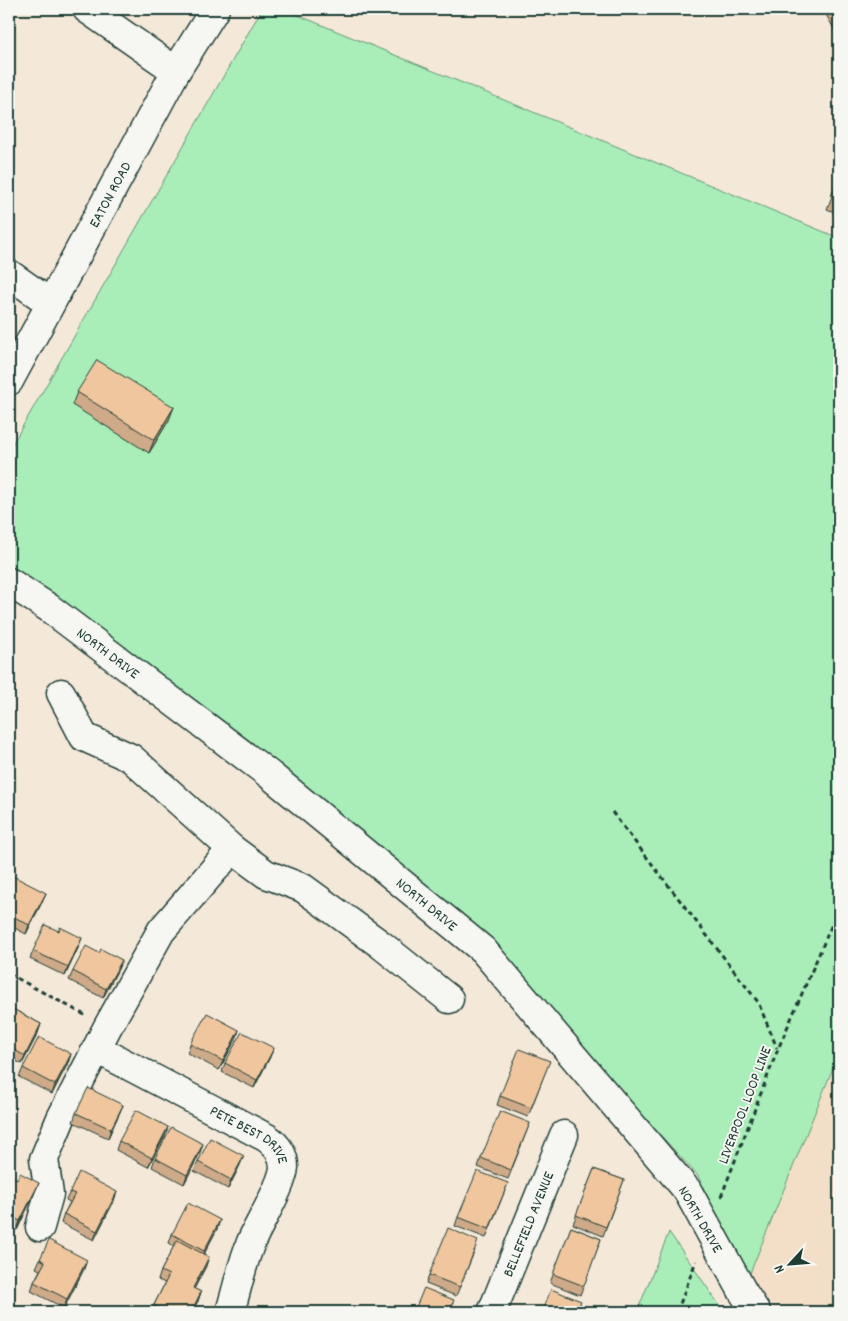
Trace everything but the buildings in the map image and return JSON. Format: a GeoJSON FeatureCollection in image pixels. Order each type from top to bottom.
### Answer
{"type":"FeatureCollection","features":[{"type":"Feature","properties":{"kind":"street"},"geometry":{"type":"LineString","coordinates":[[87,9],[176,70]]}},
{"type":"Feature","properties":{"kind":"street","name":"EATON ROAD"},"geometry":{"type":"LineString","coordinates":[[9,381],[176,70],[215,9]]}},
{"type":"Feature","properties":{"kind":"street"},"geometry":{"type":"LineString","coordinates":[[9,274],[50,304]]}},
{"type":"Feature","properties":{"kind":"street","name":"NORTH DRIVE"},"geometry":{"type":"LineString","coordinates":[[9,582],[49,608],[270,774],[483,950],[687,1190],[749,1302]]}},
{"type":"Feature","properties":{"kind":"street"},"geometry":{"type":"LineString","coordinates":[[61,692],[84,737],[131,758],[232,849],[266,874],[303,888],[380,944],[450,999]]}},
{"type":"Feature","properties":{"kind":"street"},"geometry":{"type":"LineString","coordinates":[[40,1227],[49,1194],[44,1159],[61,1118],[161,930],[232,849]]}},
{"type":"Feature","properties":{"kind":"street","name":"PETE BEST DRIVE"},"geometry":{"type":"LineString","coordinates":[[97,1049],[267,1138],[280,1151],[283,1160],[282,1175],[251,1242],[230,1312]]}},
{"type":"Feature","properties":{"kind":"street","name":"BELLEFIELD AVENUE"},"geometry":{"type":"LineString","coordinates":[[492,1312],[564,1135]]}},
{"type":"Feature","properties":{"kind":"path"},"geometry":{"type":"LineString","coordinates":[[612,812],[758,1002],[778,1049]]}},
{"type":"Feature","properties":{"kind":"path","name":"LIVERPOOL LOOP LINE"},"geometry":{"type":"LineString","coordinates":[[718,1203],[778,1049],[839,908]]}},
{"type":"Feature","properties":{"kind":"path"},"geometry":{"type":"LineString","coordinates":[[9,974],[97,1049]]}},
{"type":"Feature","properties":{"kind":"path"},"geometry":{"type":"LineString","coordinates":[[677,1312],[698,1258]]}},
{"type":"Feature","properties":{"kind":"shaded area"},"geometry":{"type":"Polygon","coordinates":[[[839,1053],[839,1312],[779,1312],[775,1306],[746,1283],[839,1053]]]}},
{"type":"Feature","properties":{"kind":"green space"},"geometry":{"type":"Polygon","coordinates":[[[262,9],[283,9],[839,238],[839,1053],[746,1283],[698,1176],[478,937],[9,566],[9,450],[262,9]]]}},
{"type":"Feature","properties":{"kind":"green space"},"geometry":{"type":"Polygon","coordinates":[[[669,1232],[724,1312],[637,1312],[669,1232]]]}}]}
